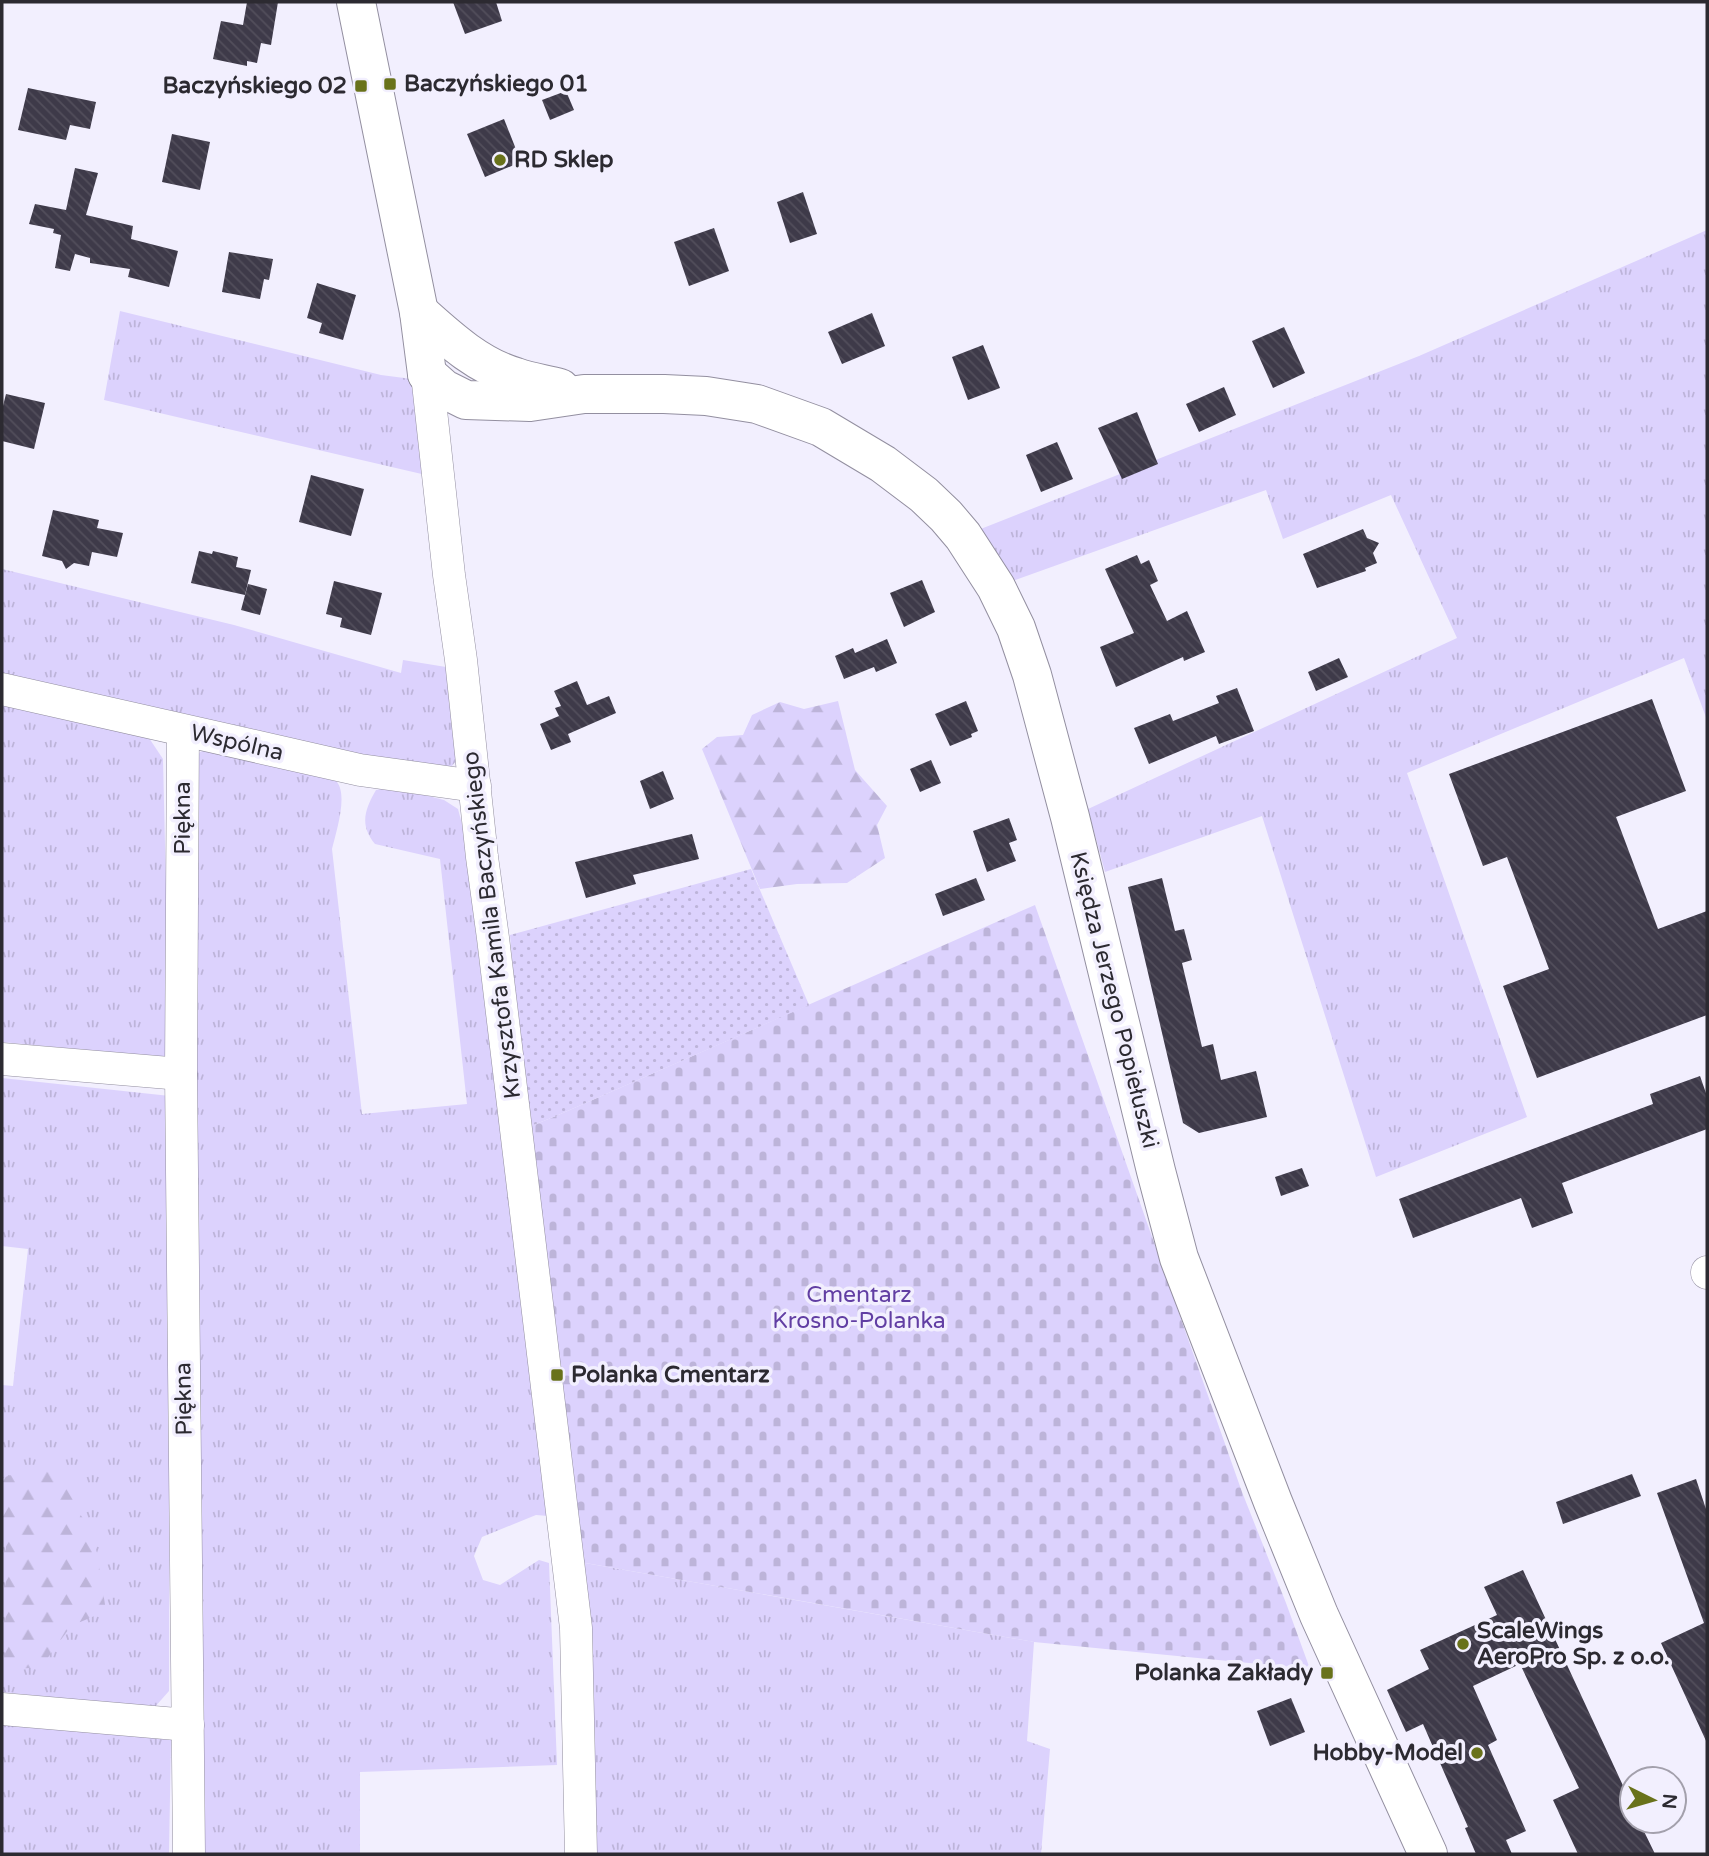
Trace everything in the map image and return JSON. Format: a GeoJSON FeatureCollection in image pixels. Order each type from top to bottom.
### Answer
{"type":"FeatureCollection","features":[{"type":"Feature","properties":{"kind":"street","name":"Krzysztofa Kamila Baczyńskiego"},"geometry":{"type":"LineString","coordinates":[[356,2],[419,312],[427,374],[482,857],[576,1628],[581,1854]]}},
{"type":"Feature","properties":{"kind":"street","name":"Księdza Jerzego Popiełuszki"},"geometry":{"type":"LineString","coordinates":[[419,312],[455,344],[489,365],[514,377],[584,394]]}},
{"type":"Feature","properties":{"kind":"street"},"geometry":{"type":"LineString","coordinates":[[427,374],[468,364],[489,365]]}},
{"type":"Feature","properties":{"kind":"street"},"geometry":{"type":"LineString","coordinates":[[427,374],[444,388],[466,400]]}},
{"type":"Feature","properties":{"kind":"street","name":"Księdza Jerzego Popiełuszki"},"geometry":{"type":"LineString","coordinates":[[466,400],[530,402],[584,394],[706,396],[757,404],[821,427],[883,464],[924,495],[963,536],[996,587],[1016,628],[1032,675],[1070,817],[1179,1258],[1319,1615],[1428,1854]]}},
{"type":"Feature","properties":{"kind":"street"},"geometry":{"type":"LineString","coordinates":[[435,443],[449,410],[466,400]]}},
{"type":"Feature","properties":{"kind":"street","name":"Wspólna"},"geometry":{"type":"LineString","coordinates":[[2,689],[360,770],[475,786]]}},
{"type":"Feature","properties":{"kind":"street","name":"Piękna"},"geometry":{"type":"LineString","coordinates":[[183,731],[181,1074],[188,1854]]}},
{"type":"Feature","properties":{"kind":"street"},"geometry":{"type":"LineString","coordinates":[[2,1059],[181,1074]]}},
{"type":"Feature","properties":{"kind":"street"},"geometry":{"type":"LineString","coordinates":[[2,1709],[188,1725]]}},
{"type":"Feature","properties":{"kind":"green space"},"geometry":{"type":"Polygon","coordinates":[[[1707,230],[1707,720],[1684,658],[1407,773],[1527,1117],[1376,1177],[1262,816],[1105,872],[1088,809],[1457,638],[1391,495],[1283,539],[1266,490],[996,587],[963,536],[1419,356],[1707,230]]]}},
{"type":"Feature","properties":{"kind":"green space"},"geometry":{"type":"Polygon","coordinates":[[[120,311],[381,375],[412,379],[426,475],[104,400],[120,311]]]}},
{"type":"Feature","properties":{"kind":"green space"},"geometry":{"type":"Polygon","coordinates":[[[2,569],[234,625],[401,673],[403,660],[446,667],[450,680],[457,760],[451,767],[427,770],[2,675],[2,569]]]}},
{"type":"Feature","properties":{"kind":"green space"},"geometry":{"type":"Polygon","coordinates":[[[838,701],[855,770],[887,806],[877,825],[885,858],[847,883],[797,884],[760,889],[702,749],[717,737],[743,735],[752,715],[780,702],[804,709],[838,701]]]}},
{"type":"Feature","properties":{"kind":"green space"},"geometry":{"type":"Polygon","coordinates":[[[2,703],[147,735],[163,759],[170,1058],[2,1042],[2,703]]]}},
{"type":"Feature","properties":{"kind":"green space"},"geometry":{"type":"Polygon","coordinates":[[[210,749],[329,774],[340,788],[340,814],[332,849],[362,1114],[467,1104],[440,859],[375,844],[365,824],[369,804],[376,790],[393,787],[444,800],[458,809],[463,828],[548,1516],[536,1515],[482,1537],[474,1556],[483,1580],[500,1585],[539,1560],[549,1563],[557,1765],[360,1772],[360,1854],[200,1854],[193,765],[200,752],[210,749]]]}},
{"type":"Feature","properties":{"kind":"green space"},"geometry":{"type":"Polygon","coordinates":[[[751,869],[809,1005],[526,1128],[510,935],[751,869]]]}},
{"type":"Feature","properties":{"kind":"green space","name":"Cmentarz Krosno-Polanka"},"geometry":{"type":"Polygon","coordinates":[[[1035,905],[1242,1492],[1310,1669],[1034,1642],[574,1561],[526,1128],[1035,905]]]}},
{"type":"Feature","properties":{"kind":"green space"},"geometry":{"type":"Polygon","coordinates":[[[2,1078],[170,1096],[169,1691],[154,1708],[2,1692],[2,1385],[13,1386],[28,1249],[2,1246],[2,1078]]]}},
{"type":"Feature","properties":{"kind":"green space"},"geometry":{"type":"Polygon","coordinates":[[[51,1462],[85,1496],[80,1514],[90,1529],[97,1553],[106,1611],[71,1626],[41,1667],[5,1670],[6,1531],[2,1530],[2,1478],[51,1462]]]}},
{"type":"Feature","properties":{"kind":"green space"},"geometry":{"type":"Polygon","coordinates":[[[568,1560],[1034,1642],[1027,1741],[1050,1749],[1041,1854],[581,1854],[568,1560]]]}},
{"type":"Feature","properties":{"kind":"green space"},"geometry":{"type":"Polygon","coordinates":[[[2,1721],[171,1740],[169,1854],[2,1854],[2,1721]]]}},
{"type":"Feature","properties":{"kind":"building"},"geometry":{"type":"Polygon","coordinates":[[[247,2],[278,2],[271,45],[261,43],[257,63],[247,61],[247,66],[213,59],[221,21],[243,25],[247,2]]]}},
{"type":"Feature","properties":{"kind":"building"},"geometry":{"type":"Polygon","coordinates":[[[453,2],[496,2],[502,21],[465,34],[453,2]]]}},
{"type":"Feature","properties":{"kind":"building"},"geometry":{"type":"Polygon","coordinates":[[[28,88],[96,102],[90,129],[70,125],[66,140],[18,130],[28,88]]]}},
{"type":"Feature","properties":{"kind":"building"},"geometry":{"type":"Polygon","coordinates":[[[566,91],[574,110],[550,120],[542,100],[566,91]]]}},
{"type":"Feature","properties":{"kind":"building"},"geometry":{"type":"Polygon","coordinates":[[[504,119],[521,162],[485,177],[467,134],[504,119]]]}},
{"type":"Feature","properties":{"kind":"building"},"geometry":{"type":"Polygon","coordinates":[[[172,134],[210,142],[200,190],[162,182],[172,134]]]}},
{"type":"Feature","properties":{"kind":"building"},"geometry":{"type":"Polygon","coordinates":[[[75,168],[98,173],[86,215],[133,226],[131,239],[178,251],[169,287],[128,277],[130,269],[90,263],[90,258],[75,254],[70,271],[55,268],[61,235],[53,233],[54,229],[29,224],[35,204],[66,210],[75,168]]]}},
{"type":"Feature","properties":{"kind":"building"},"geometry":{"type":"Polygon","coordinates":[[[803,192],[817,234],[790,243],[777,202],[803,192]]]}},
{"type":"Feature","properties":{"kind":"building"},"geometry":{"type":"Polygon","coordinates":[[[714,228],[729,271],[689,286],[674,242],[714,228]]]}},
{"type":"Feature","properties":{"kind":"building"},"geometry":{"type":"Polygon","coordinates":[[[229,252],[273,259],[269,280],[264,279],[260,299],[222,292],[229,252]]]}},
{"type":"Feature","properties":{"kind":"building"},"geometry":{"type":"Polygon","coordinates":[[[317,283],[356,295],[343,340],[319,333],[322,323],[307,318],[317,283]]]}},
{"type":"Feature","properties":{"kind":"building"},"geometry":{"type":"Polygon","coordinates":[[[872,313],[885,346],[842,364],[828,332],[872,313]]]}},
{"type":"Feature","properties":{"kind":"building"},"geometry":{"type":"Polygon","coordinates":[[[1284,327],[1305,373],[1273,388],[1252,341],[1284,327]]]}},
{"type":"Feature","properties":{"kind":"building"},"geometry":{"type":"Polygon","coordinates":[[[983,345],[1000,388],[968,400],[952,357],[983,345]]]}},
{"type":"Feature","properties":{"kind":"building"},"geometry":{"type":"Polygon","coordinates":[[[1224,387],[1236,415],[1199,432],[1186,404],[1224,387]]]}},
{"type":"Feature","properties":{"kind":"building"},"geometry":{"type":"Polygon","coordinates":[[[6,394],[45,403],[34,449],[2,441],[2,410],[6,394]]]}},
{"type":"Feature","properties":{"kind":"building"},"geometry":{"type":"Polygon","coordinates":[[[1137,412],[1158,464],[1122,479],[1098,428],[1137,412]]]}},
{"type":"Feature","properties":{"kind":"building"},"geometry":{"type":"Polygon","coordinates":[[[1057,442],[1073,479],[1041,492],[1026,455],[1057,442]]]}},
{"type":"Feature","properties":{"kind":"building"},"geometry":{"type":"Polygon","coordinates":[[[311,475],[364,489],[351,536],[299,522],[311,475]]]}},
{"type":"Feature","properties":{"kind":"building"},"geometry":{"type":"Polygon","coordinates":[[[53,510],[99,520],[97,528],[123,533],[117,557],[92,552],[89,566],[74,563],[66,569],[62,561],[42,556],[53,510]]]}},
{"type":"Feature","properties":{"kind":"building"},"geometry":{"type":"Polygon","coordinates":[[[1363,529],[1367,538],[1379,543],[1373,553],[1377,563],[1365,568],[1366,571],[1317,588],[1303,554],[1363,529]]]}},
{"type":"Feature","properties":{"kind":"building"},"geometry":{"type":"Polygon","coordinates":[[[199,551],[212,554],[213,551],[238,557],[236,567],[251,570],[245,595],[191,583],[199,551]]]}},
{"type":"Feature","properties":{"kind":"building"},"geometry":{"type":"Polygon","coordinates":[[[1137,555],[1141,564],[1149,560],[1158,581],[1150,585],[1167,621],[1187,611],[1205,652],[1184,661],[1183,657],[1116,687],[1100,647],[1134,633],[1105,569],[1137,555]]]}},
{"type":"Feature","properties":{"kind":"building"},"geometry":{"type":"Polygon","coordinates":[[[922,580],[935,612],[904,627],[890,593],[922,580]]]}},
{"type":"Feature","properties":{"kind":"building"},"geometry":{"type":"Polygon","coordinates":[[[334,581],[382,593],[371,635],[340,627],[342,618],[326,614],[334,581]]]}},
{"type":"Feature","properties":{"kind":"building"},"geometry":{"type":"Polygon","coordinates":[[[248,584],[267,589],[260,615],[241,610],[248,584]]]}},
{"type":"Feature","properties":{"kind":"building"},"geometry":{"type":"Polygon","coordinates":[[[887,639],[897,663],[876,672],[874,667],[844,679],[835,656],[853,648],[855,653],[887,639]]]}},
{"type":"Feature","properties":{"kind":"building"},"geometry":{"type":"Polygon","coordinates":[[[1339,658],[1348,677],[1316,691],[1308,672],[1339,658]]]}},
{"type":"Feature","properties":{"kind":"building"},"geometry":{"type":"Polygon","coordinates":[[[577,681],[587,705],[609,696],[616,713],[568,734],[571,742],[551,750],[540,724],[559,716],[555,708],[561,706],[554,691],[577,681]]]}},
{"type":"Feature","properties":{"kind":"building"},"geometry":{"type":"Polygon","coordinates":[[[1237,688],[1254,731],[1219,744],[1216,736],[1149,764],[1134,728],[1170,714],[1173,721],[1219,703],[1216,696],[1237,688]]]}},
{"type":"Feature","properties":{"kind":"building"},"geometry":{"type":"Polygon","coordinates":[[[1652,699],[1686,791],[1616,817],[1658,929],[1707,911],[1707,1015],[1537,1078],[1503,986],[1549,969],[1507,857],[1483,866],[1449,774],[1652,699]]]}},
{"type":"Feature","properties":{"kind":"building"},"geometry":{"type":"Polygon","coordinates":[[[966,701],[978,731],[971,734],[972,737],[950,746],[935,714],[966,701]]]}},
{"type":"Feature","properties":{"kind":"building"},"geometry":{"type":"Polygon","coordinates":[[[931,760],[941,783],[920,792],[910,769],[931,760]]]}},
{"type":"Feature","properties":{"kind":"building"},"geometry":{"type":"Polygon","coordinates":[[[663,771],[674,799],[650,809],[640,781],[663,771]]]}},
{"type":"Feature","properties":{"kind":"building"},"geometry":{"type":"Polygon","coordinates":[[[1009,818],[1017,840],[1009,843],[1016,861],[987,872],[973,831],[1009,818]]]}},
{"type":"Feature","properties":{"kind":"building"},"geometry":{"type":"Polygon","coordinates":[[[692,834],[699,859],[633,875],[636,884],[586,898],[575,862],[692,834]]]}},
{"type":"Feature","properties":{"kind":"building"},"geometry":{"type":"Polygon","coordinates":[[[976,878],[985,900],[943,916],[935,894],[976,878]]]}},
{"type":"Feature","properties":{"kind":"building"},"geometry":{"type":"Polygon","coordinates":[[[1162,878],[1175,931],[1184,929],[1192,960],[1182,963],[1202,1047],[1213,1044],[1221,1080],[1256,1071],[1267,1117],[1199,1133],[1183,1123],[1128,887],[1162,878]]]}},
{"type":"Feature","properties":{"kind":"building"},"geometry":{"type":"Polygon","coordinates":[[[1700,1076],[1707,1096],[1707,1129],[1562,1183],[1573,1213],[1532,1228],[1521,1198],[1413,1238],[1399,1199],[1653,1104],[1650,1094],[1700,1076]]]}},
{"type":"Feature","properties":{"kind":"building"},"geometry":{"type":"Polygon","coordinates":[[[1302,1168],[1309,1186],[1281,1196],[1275,1177],[1302,1168]]]}},
{"type":"Feature","properties":{"kind":"building"},"geometry":{"type":"Polygon","coordinates":[[[1632,1474],[1641,1496],[1563,1524],[1556,1502],[1632,1474]]]}},
{"type":"Feature","properties":{"kind":"building"},"geometry":{"type":"Polygon","coordinates":[[[1696,1479],[1707,1512],[1707,1743],[1661,1643],[1704,1623],[1657,1493],[1696,1479]]]}},
{"type":"Feature","properties":{"kind":"building"},"geometry":{"type":"Polygon","coordinates":[[[1523,1570],[1618,1775],[1618,1835],[1646,1835],[1655,1854],[1578,1854],[1553,1800],[1579,1788],[1520,1664],[1473,1686],[1497,1740],[1488,1745],[1526,1831],[1506,1840],[1512,1854],[1476,1854],[1465,1828],[1468,1827],[1423,1724],[1406,1732],[1387,1690],[1429,1669],[1420,1650],[1497,1615],[1484,1587],[1523,1570]]]}},
{"type":"Feature","properties":{"kind":"building"},"geometry":{"type":"Polygon","coordinates":[[[1291,1698],[1305,1732],[1270,1746],[1257,1711],[1291,1698]]]}},
{"type":"Feature","properties":{"kind":"place","name":"Baczyńskiego 01"},"geometry":{"type":"Point","coordinates":[390,84]}},
{"type":"Feature","properties":{"kind":"place","name":"Baczyńskiego 02"},"geometry":{"type":"Point","coordinates":[361,86]}},
{"type":"Feature","properties":{"kind":"place","name":"RD Sklep"},"geometry":{"type":"Point","coordinates":[500,160]}},
{"type":"Feature","properties":{"kind":"place","name":"Polanka Cmentarz"},"geometry":{"type":"Point","coordinates":[557,1375]}},
{"type":"Feature","properties":{"kind":"place","name":"ScaleWings AeroPro Sp. z o.o."},"geometry":{"type":"Point","coordinates":[1463,1644]}},
{"type":"Feature","properties":{"kind":"place","name":"Polanka Zakłady"},"geometry":{"type":"Point","coordinates":[1327,1673]}},
{"type":"Feature","properties":{"kind":"place","name":"Hobby-Model"},"geometry":{"type":"Point","coordinates":[1477,1753]}}]}
